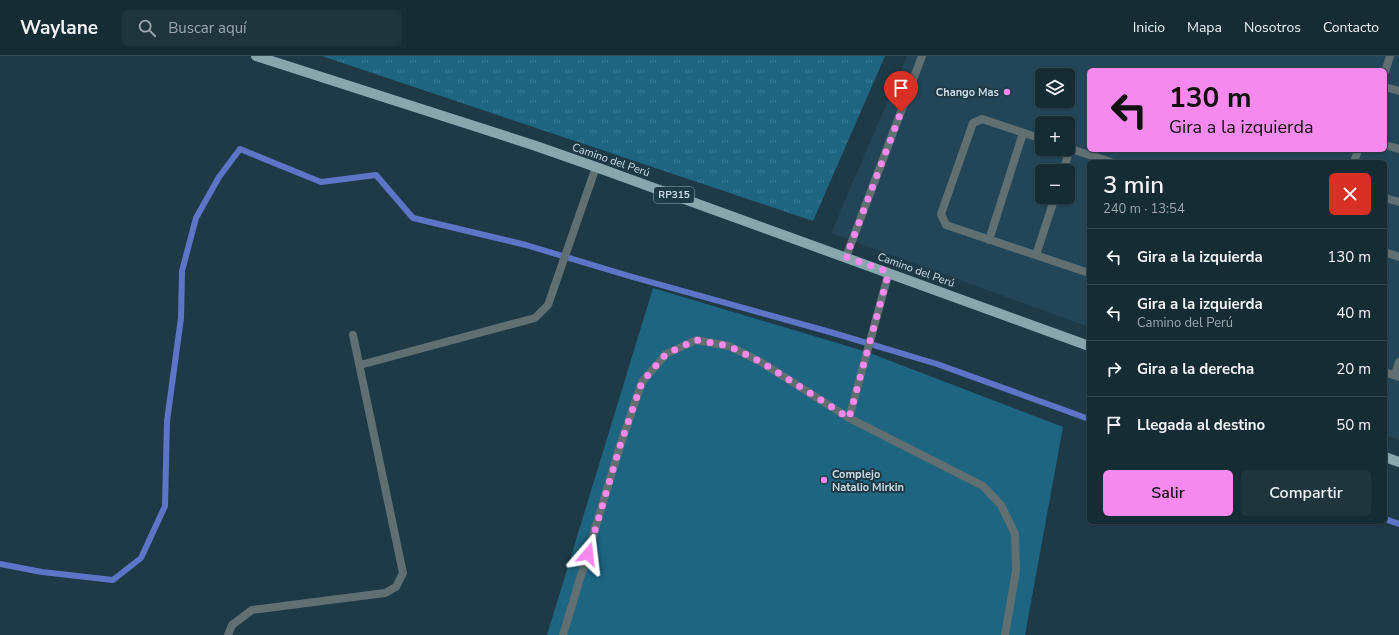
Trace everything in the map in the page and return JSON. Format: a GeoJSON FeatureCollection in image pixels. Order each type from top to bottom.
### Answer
{"type":"FeatureCollection","features":[{"type":"Feature","properties":{"kind":"main road","name":"Camino del Perú"},"geometry":{"type":"LineString","coordinates":[[256,56],[533,145],[886,271],[1087,345]]}},
{"type":"Feature","properties":{"kind":"main road"},"geometry":{"type":"LineString","coordinates":[[1387,458],[1399,462]]}},
{"type":"Feature","properties":{"kind":"street"},"geometry":{"type":"LineString","coordinates":[[846,257],[922,56]]}},
{"type":"Feature","properties":{"kind":"street"},"geometry":{"type":"LineString","coordinates":[[1386,68],[1390,56]]}},
{"type":"Feature","properties":{"kind":"street"},"geometry":{"type":"LineString","coordinates":[[1387,88],[1399,91]]}},
{"type":"Feature","properties":{"kind":"street"},"geometry":{"type":"LineString","coordinates":[[1035,137],[982,119],[973,123],[941,214],[946,225],[1087,271]]}},
{"type":"Feature","properties":{"kind":"street"},"geometry":{"type":"LineString","coordinates":[[989,240],[1023,133]]}},
{"type":"Feature","properties":{"kind":"street"},"geometry":{"type":"LineString","coordinates":[[1387,146],[1399,149]]}},
{"type":"Feature","properties":{"kind":"street"},"geometry":{"type":"LineString","coordinates":[[1075,150],[1105,160]]}},
{"type":"Feature","properties":{"kind":"street"},"geometry":{"type":"LineString","coordinates":[[360,365],[535,318],[548,305],[596,167]]}},
{"type":"Feature","properties":{"kind":"street"},"geometry":{"type":"LineString","coordinates":[[1387,199],[1399,202]]}},
{"type":"Feature","properties":{"kind":"street"},"geometry":{"type":"LineString","coordinates":[[1036,255],[1053,204]]}},
{"type":"Feature","properties":{"kind":"street"},"geometry":{"type":"LineString","coordinates":[[1387,253],[1399,257]]}},
{"type":"Feature","properties":{"kind":"street"},"geometry":{"type":"LineString","coordinates":[[849,418],[887,279],[886,271]]}},
{"type":"Feature","properties":{"kind":"street"},"geometry":{"type":"LineString","coordinates":[[228,635],[232,625],[252,610],[385,593],[396,588],[403,573],[353,335]]}},
{"type":"Feature","properties":{"kind":"street"},"geometry":{"type":"LineString","coordinates":[[563,635],[620,446],[642,382],[666,354],[696,340],[729,346],[761,362],[849,418],[983,486],[1001,505],[1015,534],[1016,571],[1005,635]]}},
{"type":"Feature","properties":{"kind":"street"},"geometry":{"type":"LineString","coordinates":[[1387,373],[1397,376],[1399,362]]}},
{"type":"Feature","properties":{"kind":"shaded area"},"geometry":{"type":"Polygon","coordinates":[[[907,56],[1399,56],[1399,440],[1387,436],[1387,160],[1087,160],[1087,326],[831,233],[907,56]]]}},
{"type":"Feature","properties":{"kind":"green space"},"geometry":{"type":"Polygon","coordinates":[[[322,56],[885,56],[813,221],[322,56]]]}},
{"type":"Feature","properties":{"kind":"green space","name":"Complejo Natalio Mirkin"},"geometry":{"type":"Polygon","coordinates":[[[653,288],[867,352],[1063,427],[1025,635],[547,635],[653,288]]]}},
{"type":"Feature","properties":{"kind":"waterway"},"geometry":{"type":"LineString","coordinates":[[0,564],[42,572],[113,580],[141,558],[165,506],[167,421],[181,318],[182,271],[196,218],[219,177],[240,149],[321,182],[376,175],[413,218],[526,245],[629,276],[830,332],[937,364],[1087,418]]}},
{"type":"Feature","properties":{"kind":"waterway"},"geometry":{"type":"LineString","coordinates":[[1387,520],[1399,524]]}},
{"type":"Feature","properties":{"kind":"place","name":"Chango Mas"},"geometry":{"type":"Point","coordinates":[1007,92]}},
{"type":"Feature","properties":{"kind":"place","name":"Complejo Natalio Mirkin"},"geometry":{"type":"Point","coordinates":[824,480]}},
{"type":"Feature","properties":{"kind":"route"},"geometry":{"type":"LineString","coordinates":[[588,554],[620,446],[642,382],[666,354],[696,340],[729,346],[761,362],[849,418],[887,279],[886,271],[846,257],[901,112]]}}]}
